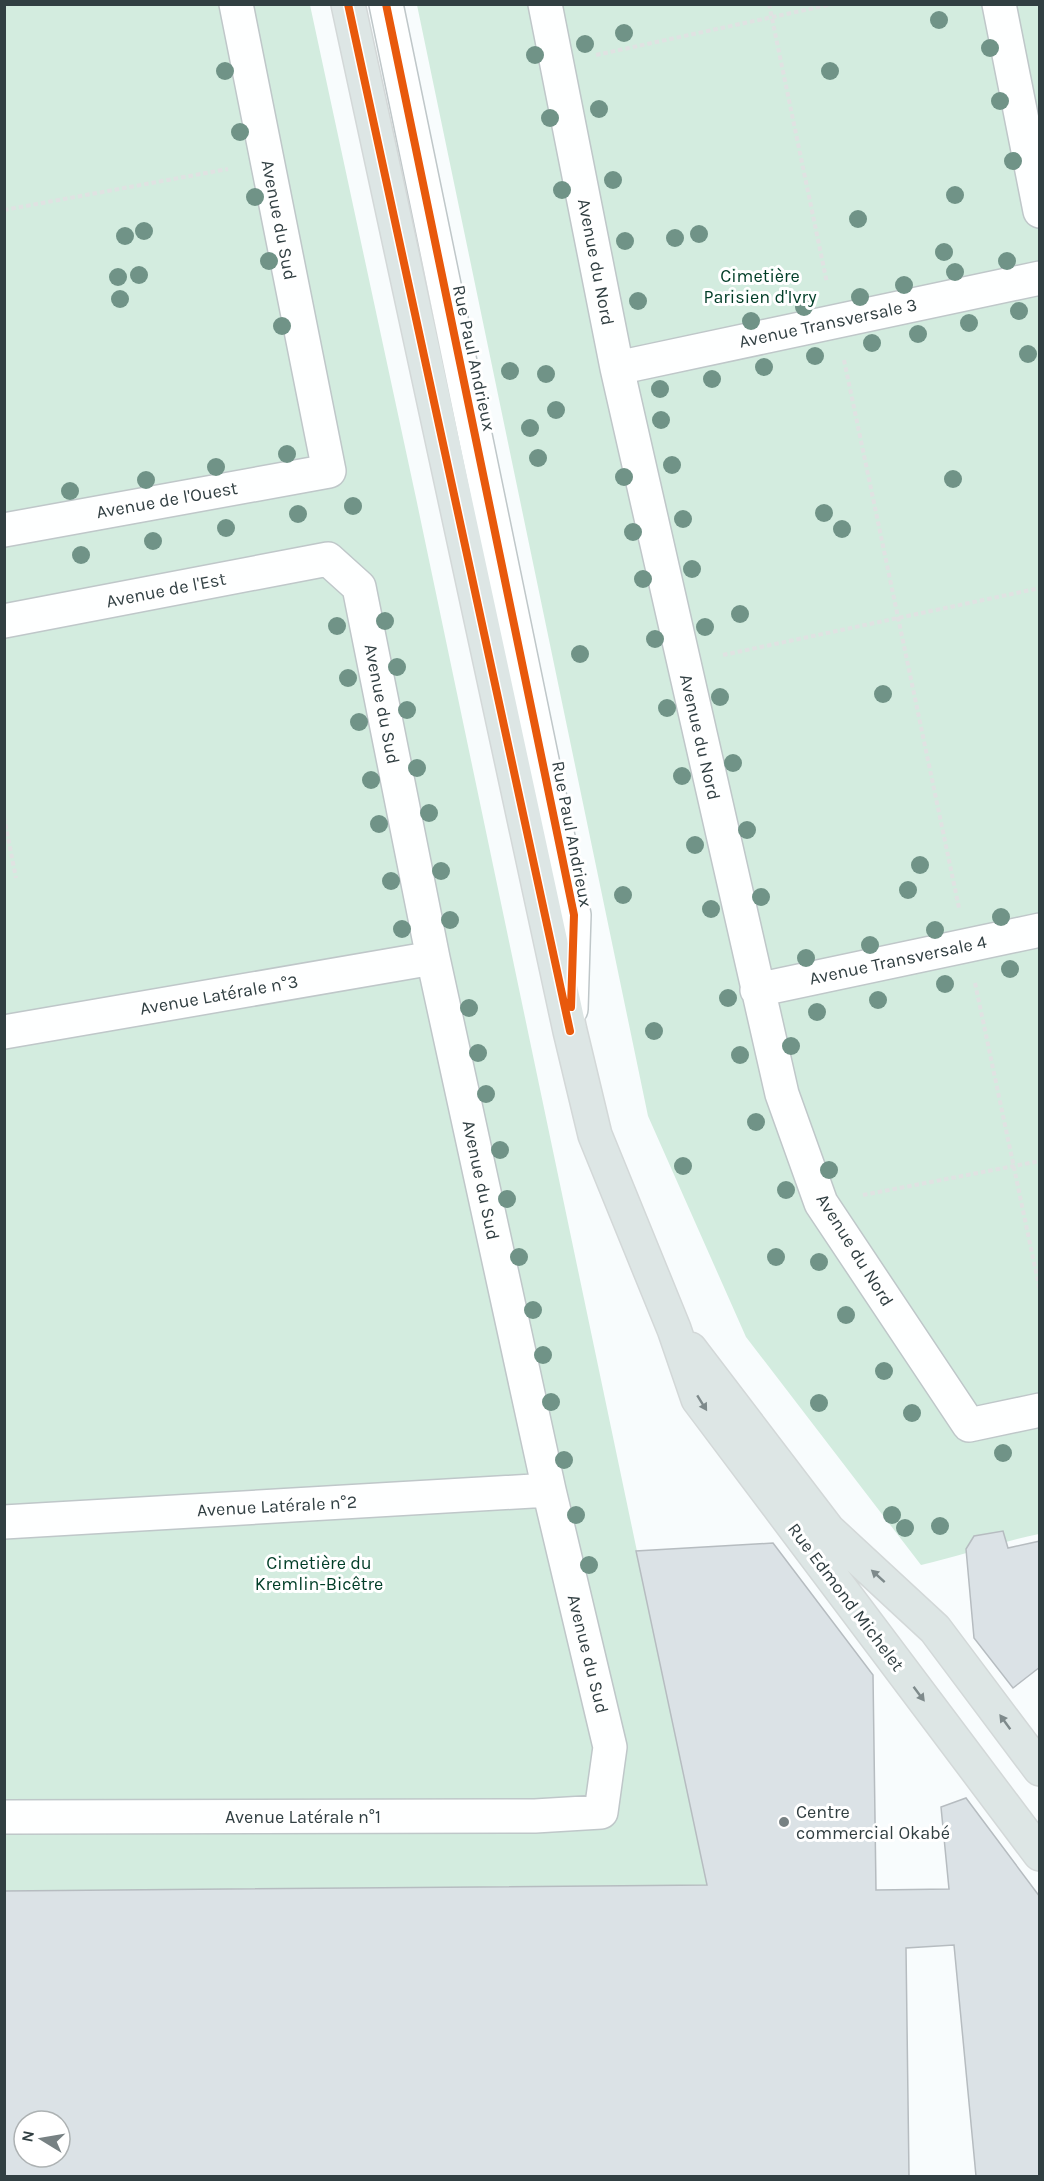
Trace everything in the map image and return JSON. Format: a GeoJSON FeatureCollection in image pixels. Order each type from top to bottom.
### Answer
{"type":"FeatureCollection","features":[{"type":"Feature","properties":{"kind":"main road"},"geometry":{"type":"LineString","coordinates":[[348,4],[570,1031]]}},
{"type":"Feature","properties":{"kind":"main road","name":"Rue Edmond Michelet"},"geometry":{"type":"LineString","coordinates":[[570,1031],[595,1135],[674,1329],[698,1399],[1040,1854]]}},
{"type":"Feature","properties":{"kind":"main road","name":"Rue Edmond Michelet"},"geometry":{"type":"LineString","coordinates":[[674,1329],[828,1530],[935,1629],[1040,1769]]}},
{"type":"Feature","properties":{"kind":"lane","name":"Avenue du Sud"},"geometry":{"type":"LineString","coordinates":[[236,4],[329,471]]}},
{"type":"Feature","properties":{"kind":"lane","name":"Rue Paul Andrieux"},"geometry":{"type":"LineString","coordinates":[[386,4],[574,915],[570,1031]]}},
{"type":"Feature","properties":{"kind":"lane","name":"Avenue du Nord"},"geometry":{"type":"LineString","coordinates":[[545,4],[617,368],[782,1094],[821,1203],[969,1425],[1040,1410]]}},
{"type":"Feature","properties":{"kind":"lane"},"geometry":{"type":"LineString","coordinates":[[999,4],[1040,210]]}},
{"type":"Feature","properties":{"kind":"lane","name":"Avenue Transversale 3"},"geometry":{"type":"LineString","coordinates":[[617,368],[1040,278]]}},
{"type":"Feature","properties":{"kind":"lane","name":"Avenue de l'Ouest"},"geometry":{"type":"LineString","coordinates":[[4,530],[329,471]]}},
{"type":"Feature","properties":{"kind":"lane","name":"Avenue du Sud"},"geometry":{"type":"LineString","coordinates":[[328,559],[359,587],[433,958],[549,1490],[610,1747],[601,1812]]}},
{"type":"Feature","properties":{"kind":"lane","name":"Avenue de l'Est"},"geometry":{"type":"LineString","coordinates":[[4,621],[328,559]]}},
{"type":"Feature","properties":{"kind":"lane","name":"Avenue Transversale 4"},"geometry":{"type":"LineString","coordinates":[[757,990],[1040,930]]}},
{"type":"Feature","properties":{"kind":"lane","name":"Avenue Latérale n°3"},"geometry":{"type":"LineString","coordinates":[[4,1032],[433,958]]}},
{"type":"Feature","properties":{"kind":"lane","name":"Avenue Latérale n°2"},"geometry":{"type":"LineString","coordinates":[[4,1522],[549,1490]]}},
{"type":"Feature","properties":{"kind":"lane","name":"Avenue Latérale n°1"},"geometry":{"type":"LineString","coordinates":[[4,1817],[535,1816],[601,1812]]}},
{"type":"Feature","properties":{"kind":"path"},"geometry":{"type":"LineString","coordinates":[[769,4],[1040,1291]]}},
{"type":"Feature","properties":{"kind":"path"},"geometry":{"type":"LineString","coordinates":[[556,63],[833,4]]}},
{"type":"Feature","properties":{"kind":"path"},"geometry":{"type":"LineString","coordinates":[[4,210],[267,161]]}},
{"type":"Feature","properties":{"kind":"path"},"geometry":{"type":"LineString","coordinates":[[683,664],[1040,588]]}},
{"type":"Feature","properties":{"kind":"path"},"geometry":{"type":"LineString","coordinates":[[4,817],[16,878]]}},
{"type":"Feature","properties":{"kind":"path"},"geometry":{"type":"LineString","coordinates":[[4,858],[12,856]]}},
{"type":"Feature","properties":{"kind":"path"},"geometry":{"type":"LineString","coordinates":[[821,1203],[1040,1161]]}},
{"type":"Feature","properties":{"kind":"green space","name":"Cimetière du Kremlin-Bicêtre"},"geometry":{"type":"Polygon","coordinates":[[[4,5],[310,5],[416,498],[707,1885],[5,1891],[4,5]]]}},
{"type":"Feature","properties":{"kind":"green space","name":"Cimetière Parisien d'Ivry"},"geometry":{"type":"Polygon","coordinates":[[[417,5],[1039,5],[1039,1534],[921,1565],[746,1337],[648,1116],[417,5]]]}},
{"type":"Feature","properties":{"kind":"building"},"geometry":{"type":"Polygon","coordinates":[[[1003,1531],[1008,1548],[1040,1541],[1040,1667],[1013,1688],[974,1638],[966,1549],[974,1536],[1003,1531]]]}},
{"type":"Feature","properties":{"kind":"building","name":"Centre commercial Okabé"},"geometry":{"type":"Polygon","coordinates":[[[773,1543],[873,1675],[876,1890],[949,1889],[941,1807],[966,1798],[1040,1897],[1040,2176],[976,2176],[954,1945],[906,1948],[909,2176],[4,2176],[4,1891],[707,1885],[636,1551],[773,1543]]]}},
{"type":"Feature","properties":{"kind":"cycle path"},"geometry":{"type":"LineString","coordinates":[[348,4],[570,1031]]}},
{"type":"Feature","properties":{"kind":"cycle path"},"geometry":{"type":"LineString","coordinates":[[386,4],[574,915],[571,1007]]}},
{"type":"Feature","properties":{"kind":"place","name":"Centre commercial Okabé"},"geometry":{"type":"Point","coordinates":[784,1822]}}]}
